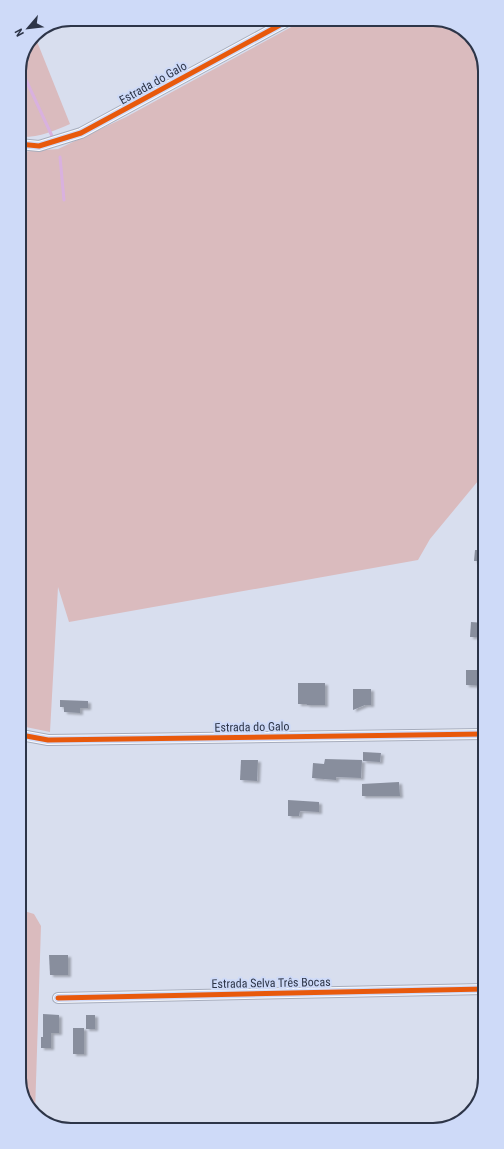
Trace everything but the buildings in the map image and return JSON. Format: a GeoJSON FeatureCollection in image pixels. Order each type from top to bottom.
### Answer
{"type":"FeatureCollection","features":[{"type":"Feature","properties":{"kind":"street","name":"Estrada do Galo"},"geometry":{"type":"LineString","coordinates":[[26,145],[39,146],[81,134],[277,26]]}},
{"type":"Feature","properties":{"kind":"street","name":"Estrada do Galo"},"geometry":{"type":"LineString","coordinates":[[26,735],[48,740],[478,734]]}},
{"type":"Feature","properties":{"kind":"street","name":"Estrada Selva Três Bocas"},"geometry":{"type":"LineString","coordinates":[[58,998],[478,988]]}},
{"type":"Feature","properties":{"kind":"shaded area"},"geometry":{"type":"Polygon","coordinates":[[[293,26],[436,26],[450,29],[465,39],[476,57],[478,71],[478,481],[430,539],[418,560],[69,622],[58,587],[50,732],[26,727],[26,151],[58,149],[126,117],[293,26]]]}},
{"type":"Feature","properties":{"kind":"shaded area"},"geometry":{"type":"Polygon","coordinates":[[[33,48],[40,48],[70,124],[52,131],[26,137],[26,68],[29,54],[33,48]]]}},
{"type":"Feature","properties":{"kind":"shaded area"},"geometry":{"type":"Polygon","coordinates":[[[26,912],[34,914],[41,926],[35,1105],[28,1092],[26,1084],[26,912]]]}},
{"type":"Feature","properties":{"kind":"waterway"},"geometry":{"type":"LineString","coordinates":[[26,80],[52,136]]}},
{"type":"Feature","properties":{"kind":"waterway"},"geometry":{"type":"LineString","coordinates":[[60,157],[64,200]]}},
{"type":"Feature","properties":{"kind":"cycle path"},"geometry":{"type":"LineString","coordinates":[[26,145],[39,146],[81,133],[278,26]]}},
{"type":"Feature","properties":{"kind":"cycle path"},"geometry":{"type":"LineString","coordinates":[[26,736],[48,740],[478,734]]}},
{"type":"Feature","properties":{"kind":"cycle path"},"geometry":{"type":"LineString","coordinates":[[58,998],[478,989]]}}]}
